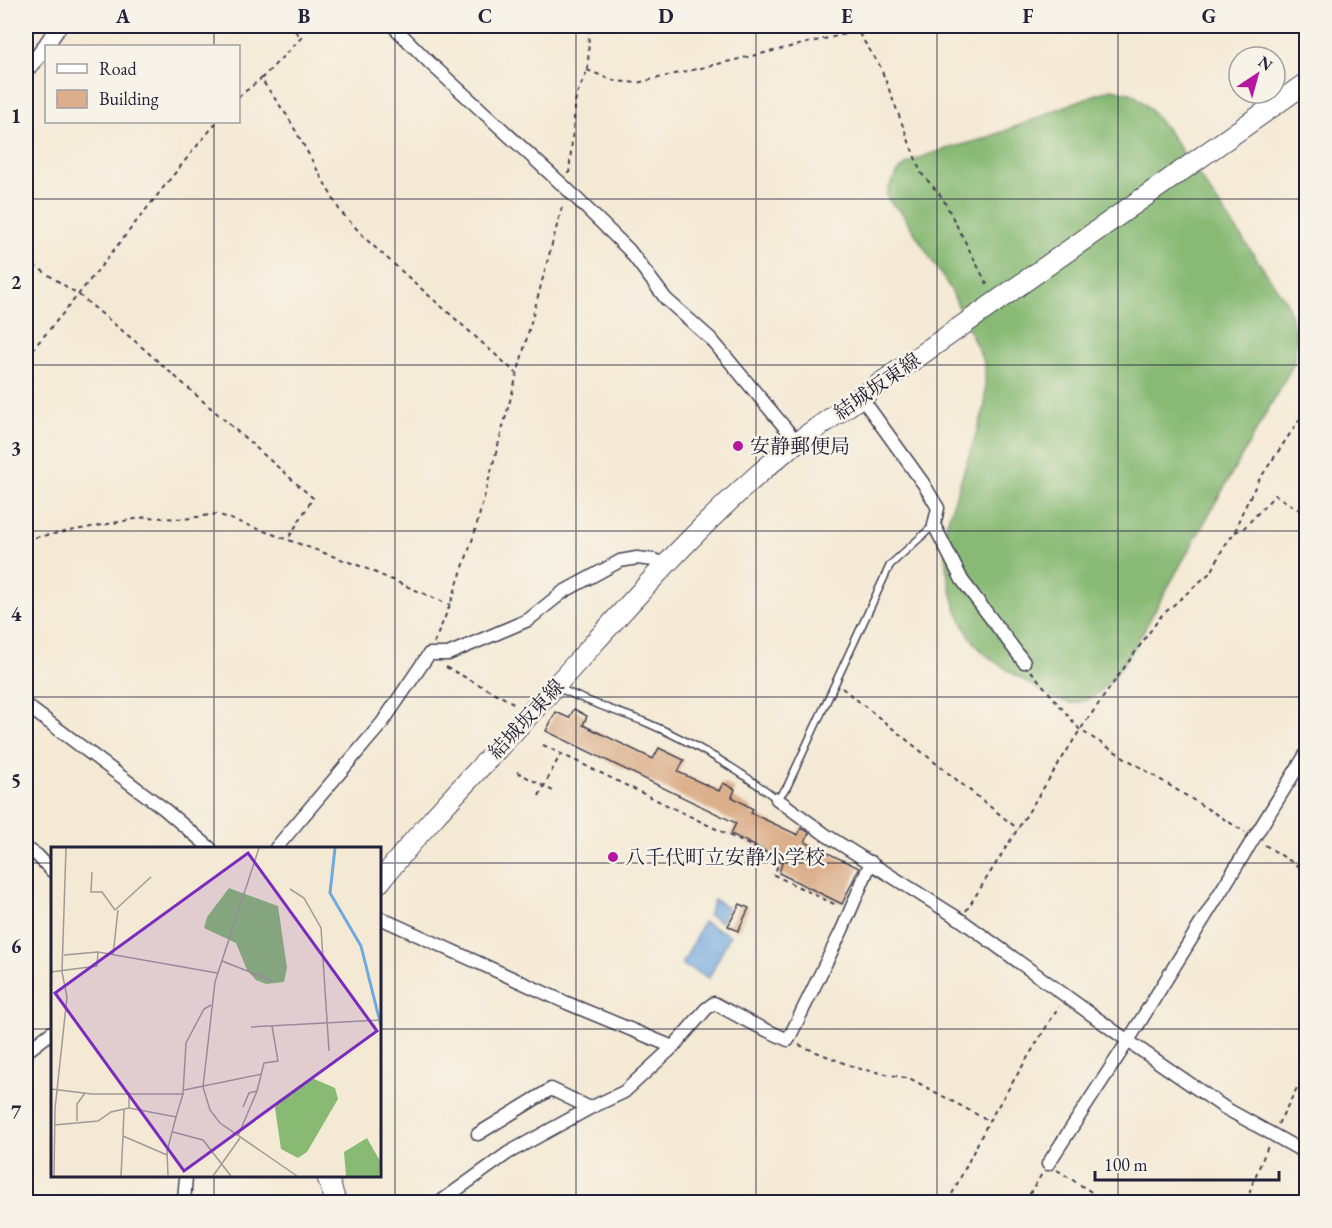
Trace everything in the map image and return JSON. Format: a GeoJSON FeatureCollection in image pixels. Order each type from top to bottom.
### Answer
{"type":"FeatureCollection","features":[{"type":"Feature","properties":{"kind":"main road","name":"結城坂東線"},"geometry":{"type":"LineString","coordinates":[[381,881],[404,851],[666,566],[760,471],[797,442],[1306,83]]}},
{"type":"Feature","properties":{"kind":"main road"},"geometry":{"type":"LineString","coordinates":[[327,1177],[336,1203]]}},
{"type":"Feature","properties":{"kind":"street"},"geometry":{"type":"LineString","coordinates":[[46,45],[59,26]]}},
{"type":"Feature","properties":{"kind":"street"},"geometry":{"type":"LineString","coordinates":[[393,26],[629,250],[666,299],[711,339],[797,442]]}},
{"type":"Feature","properties":{"kind":"street"},"geometry":{"type":"LineString","coordinates":[[26,70],[45,47]]}},
{"type":"Feature","properties":{"kind":"street"},"geometry":{"type":"LineString","coordinates":[[861,397],[923,483],[938,508],[934,525],[962,580],[1024,662]]}},
{"type":"Feature","properties":{"kind":"street"},"geometry":{"type":"LineString","coordinates":[[278,847],[382,723],[428,656],[448,654],[521,623],[563,592],[620,561],[637,558],[654,560],[666,566]]}},
{"type":"Feature","properties":{"kind":"street"},"geometry":{"type":"LineString","coordinates":[[26,705],[163,808],[208,847]]}},
{"type":"Feature","properties":{"kind":"street"},"geometry":{"type":"LineString","coordinates":[[1048,1164],[1128,1041],[1306,754]]}},
{"type":"Feature","properties":{"kind":"street"},"geometry":{"type":"LineString","coordinates":[[777,799],[826,835],[961,920],[1225,1108],[1306,1153]]}},
{"type":"Feature","properties":{"kind":"street"},"geometry":{"type":"LineString","coordinates":[[26,848],[37,855],[51,870]]}},
{"type":"Feature","properties":{"kind":"street"},"geometry":{"type":"LineString","coordinates":[[440,1203],[508,1153],[624,1092],[672,1047],[706,1009],[714,1004],[788,1040],[842,930],[871,862]]}},
{"type":"Feature","properties":{"kind":"street"},"geometry":{"type":"LineString","coordinates":[[381,918],[567,1003],[672,1047]]}},
{"type":"Feature","properties":{"kind":"street"},"geometry":{"type":"LineString","coordinates":[[26,1052],[51,1033]]}},
{"type":"Feature","properties":{"kind":"street"},"geometry":{"type":"LineString","coordinates":[[478,1134],[551,1089],[590,1108]]}},
{"type":"Feature","properties":{"kind":"street"},"geometry":{"type":"LineString","coordinates":[[184,1203],[186,1177]]}},
{"type":"Feature","properties":{"kind":"lane"},"geometry":{"type":"LineString","coordinates":[[556,686],[581,699],[646,723],[712,754],[777,799],[787,787],[890,565],[934,525]]}},
{"type":"Feature","properties":{"kind":"path"},"geometry":{"type":"LineString","coordinates":[[240,95],[261,79],[302,37],[288,26]]}},
{"type":"Feature","properties":{"kind":"path"},"geometry":{"type":"LineString","coordinates":[[532,713],[428,656],[450,605],[474,535],[567,189],[576,96],[587,70],[589,26]]}},
{"type":"Feature","properties":{"kind":"path"},"geometry":{"type":"LineString","coordinates":[[854,26],[880,66],[921,172],[942,197],[996,302]]}},
{"type":"Feature","properties":{"kind":"path"},"geometry":{"type":"LineString","coordinates":[[587,70],[615,81],[637,83],[858,31]]}},
{"type":"Feature","properties":{"kind":"path"},"geometry":{"type":"LineString","coordinates":[[261,79],[288,117],[340,211],[369,242],[516,373]]}},
{"type":"Feature","properties":{"kind":"path"},"geometry":{"type":"LineString","coordinates":[[26,357],[79,295],[153,197],[216,123]]}},
{"type":"Feature","properties":{"kind":"path"},"geometry":{"type":"LineString","coordinates":[[26,260],[79,295],[136,342],[313,498],[288,539]]}},
{"type":"Feature","properties":{"kind":"path"},"geometry":{"type":"LineString","coordinates":[[961,920],[1080,730],[1165,611],[1209,575],[1223,548],[1235,532],[1257,483],[1306,410]]}},
{"type":"Feature","properties":{"kind":"path"},"geometry":{"type":"LineString","coordinates":[[1235,532],[1243,529],[1275,495],[1306,514]]}},
{"type":"Feature","properties":{"kind":"path"},"geometry":{"type":"LineString","coordinates":[[26,539],[146,517],[184,519],[217,514],[360,566],[450,605]]}},
{"type":"Feature","properties":{"kind":"path"},"geometry":{"type":"LineString","coordinates":[[1024,662],[1080,730],[1306,871]]}},
{"type":"Feature","properties":{"kind":"path"},"geometry":{"type":"LineString","coordinates":[[835,683],[1018,829]]}},
{"type":"Feature","properties":{"kind":"path"},"geometry":{"type":"LineString","coordinates":[[543,745],[780,860],[774,875],[838,906]]}},
{"type":"Feature","properties":{"kind":"path"},"geometry":{"type":"LineString","coordinates":[[540,796],[561,753]]}},
{"type":"Feature","properties":{"kind":"path"},"geometry":{"type":"LineString","coordinates":[[517,772],[553,791]]}},
{"type":"Feature","properties":{"kind":"path"},"geometry":{"type":"LineString","coordinates":[[948,1203],[989,1121],[1065,996]]}},
{"type":"Feature","properties":{"kind":"path"},"geometry":{"type":"LineString","coordinates":[[788,1040],[856,1068],[911,1079],[989,1121]]}},
{"type":"Feature","properties":{"kind":"path"},"geometry":{"type":"LineString","coordinates":[[1248,1203],[1251,1187],[1273,1136],[1306,1071]]}},
{"type":"Feature","properties":{"kind":"path"},"geometry":{"type":"LineString","coordinates":[[1025,1203],[1048,1164],[1107,1203]]}},
{"type":"Feature","properties":{"kind":"green space"},"geometry":{"type":"Polygon","coordinates":[[[1112,89],[1133,94],[1146,105],[1168,131],[1287,303],[1297,339],[1293,365],[1133,649],[1102,690],[1085,701],[1070,703],[1043,692],[984,653],[965,627],[957,611],[948,577],[946,526],[985,407],[985,365],[951,290],[902,213],[886,195],[892,181],[909,163],[1016,127],[1112,89]]]}},
{"type":"Feature","properties":{"kind":"water"},"geometry":{"type":"Polygon","coordinates":[[[714,900],[728,907],[721,922],[708,915],[714,900]]]}},
{"type":"Feature","properties":{"kind":"water"},"geometry":{"type":"Polygon","coordinates":[[[703,922],[730,935],[709,978],[682,965],[703,922]]]}},
{"type":"Feature","properties":{"kind":"building"},"geometry":{"type":"Polygon","coordinates":[[[574,709],[587,716],[583,725],[653,759],[659,748],[684,760],[678,772],[719,791],[723,783],[735,789],[732,797],[753,809],[751,813],[798,835],[801,828],[805,830],[809,833],[805,842],[859,868],[842,904],[779,873],[783,860],[731,834],[736,823],[546,731],[556,712],[569,718],[574,709]]]}},
{"type":"Feature","properties":{"kind":"building"},"geometry":{"type":"Polygon","coordinates":[[[740,904],[749,908],[738,931],[728,926],[740,904]]]}},
{"type":"Feature","properties":{"kind":"place","name":"安静郵便局"},"geometry":{"type":"Point","coordinates":[738,446]}},
{"type":"Feature","properties":{"kind":"place","name":"八千代町立安静小学校"},"geometry":{"type":"Point","coordinates":[613,857]}}]}
